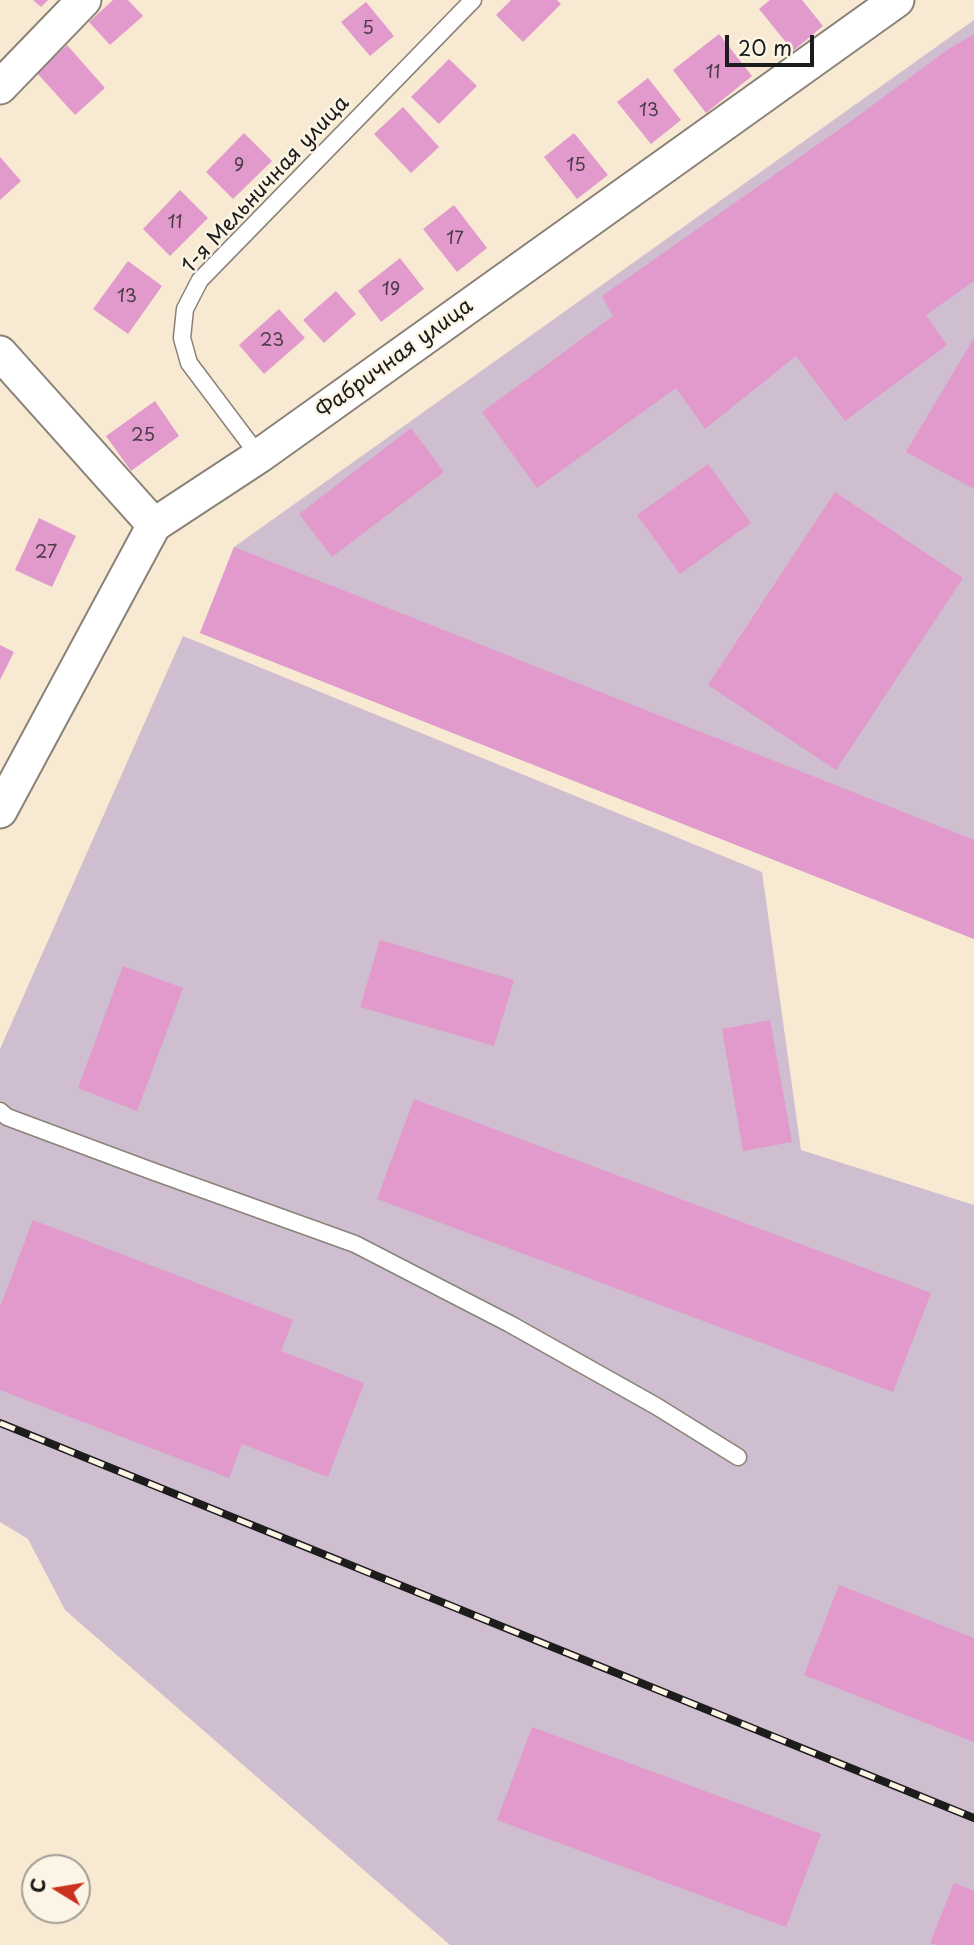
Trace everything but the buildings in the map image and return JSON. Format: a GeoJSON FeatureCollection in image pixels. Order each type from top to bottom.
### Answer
{"type":"FeatureCollection","features":[{"type":"Feature","properties":{"kind":"street"},"geometry":{"type":"LineString","coordinates":[[0,87],[84,0]]}},
{"type":"Feature","properties":{"kind":"street","name":"Фабричная улица"},"geometry":{"type":"LineString","coordinates":[[0,811],[154,525],[258,456],[897,0]]}},
{"type":"Feature","properties":{"kind":"street"},"geometry":{"type":"LineString","coordinates":[[0,353],[154,525]]}},
{"type":"Feature","properties":{"kind":"lane","name":"1-я Мельничная улица"},"geometry":{"type":"LineString","coordinates":[[258,456],[189,363],[182,338],[185,309],[200,280],[473,0]]}},
{"type":"Feature","properties":{"kind":"lane"},"geometry":{"type":"LineString","coordinates":[[0,1111],[7,1117],[355,1244],[510,1324],[644,1399],[738,1457]]}},
{"type":"Feature","properties":{"kind":"shaded area"},"geometry":{"type":"Polygon","coordinates":[[[974,20],[974,939],[200,633],[234,547],[974,20]]]}},
{"type":"Feature","properties":{"kind":"shaded area"},"geometry":{"type":"Polygon","coordinates":[[[183,636],[762,872],[801,1150],[974,1205],[974,1945],[450,1945],[65,1610],[28,1539],[0,1522],[0,1049],[183,636]]]}},
{"type":"Feature","properties":{"kind":"railway"},"geometry":{"type":"LineString","coordinates":[[0,1423],[974,1818]]}}]}
